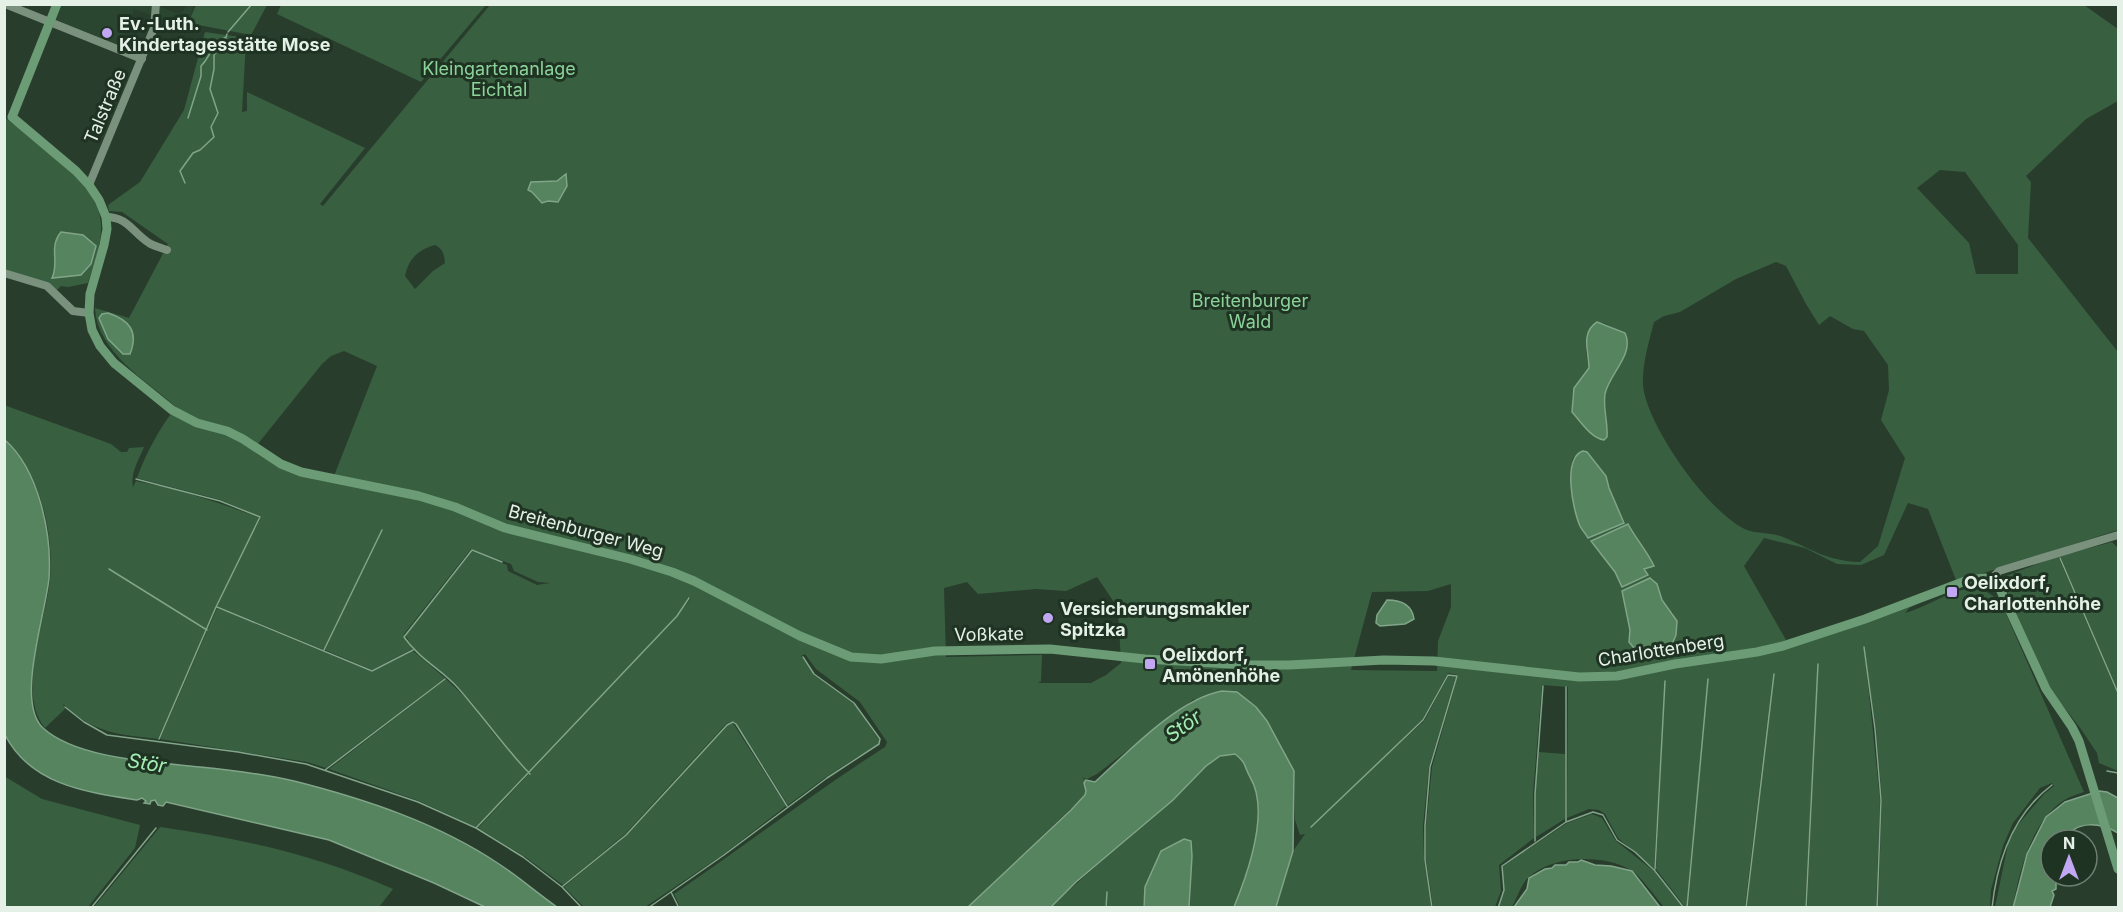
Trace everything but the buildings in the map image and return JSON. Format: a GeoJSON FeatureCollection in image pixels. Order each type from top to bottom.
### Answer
{"type":"FeatureCollection","features":[{"type":"Feature","properties":{"kind":"main road"},"geometry":{"type":"LineString","coordinates":[[57,4],[8,114],[60,156],[89,185],[106,217],[106,240],[91,288],[89,313]]}},
{"type":"Feature","properties":{"kind":"main road","name":"Breitenburger Weg"},"geometry":{"type":"LineString","coordinates":[[89,313],[93,335],[105,353],[155,398],[185,418],[227,431],[274,460],[292,468],[419,496],[465,511],[505,528],[655,566],[694,581],[800,636],[841,654],[860,659]]}},
{"type":"Feature","properties":{"kind":"main road","name":"Charlottenberg"},"geometry":{"type":"LineString","coordinates":[[1335,663],[1384,660],[1434,661],[1579,677],[1617,676],[1783,646],[1912,602],[1968,580],[1983,577],[1990,580]]}},
{"type":"Feature","properties":{"kind":"main road"},"geometry":{"type":"LineString","coordinates":[[1990,580],[2000,589],[2046,689],[2076,735],[2118,869]]}},
{"type":"Feature","properties":{"kind":"main road","name":"Voßkate"},"geometry":{"type":"LineString","coordinates":[[860,659],[881,659],[935,651],[1050,649],[1145,659],[1248,665],[1335,663]]}},
{"type":"Feature","properties":{"kind":"street","name":"Talstraße"},"geometry":{"type":"LineString","coordinates":[[89,185],[154,28],[156,4]]}},
{"type":"Feature","properties":{"kind":"street"},"geometry":{"type":"LineString","coordinates":[[11,6],[142,58]]}},
{"type":"Feature","properties":{"kind":"street"},"geometry":{"type":"LineString","coordinates":[[106,217],[117,217],[149,243],[167,250]]}},
{"type":"Feature","properties":{"kind":"street"},"geometry":{"type":"LineString","coordinates":[[4,273],[47,286],[73,311],[89,313]]}},
{"type":"Feature","properties":{"kind":"street"},"geometry":{"type":"LineString","coordinates":[[1990,580],[1999,571],[2118,535]]}},
{"type":"Feature","properties":{"kind":"shaded area","name":"Ev.-Luth. Kindertagesstätte Mose"},"geometry":{"type":"Polygon","coordinates":[[[61,5],[161,5],[181,15],[186,5],[194,5],[189,19],[162,19],[134,9],[121,46],[55,20],[61,5]]]}},
{"type":"Feature","properties":{"kind":"green space"},"geometry":{"type":"Polygon","coordinates":[[[196,4],[267,5],[251,35],[188,23],[196,4]]]}},
{"type":"Feature","properties":{"kind":"green space"},"geometry":{"type":"Polygon","coordinates":[[[281,4],[486,5],[421,82],[277,14],[281,4]]]}},
{"type":"Feature","properties":{"kind":"green space","name":"Breitenburger Wald"},"geometry":{"type":"Polygon","coordinates":[[[490,5],[2084,5],[2118,29],[2118,101],[2086,119],[2026,176],[2031,182],[2028,238],[2118,352],[2118,530],[1968,578],[1909,608],[1905,613],[1969,589],[1981,590],[1992,595],[2003,607],[2084,792],[2068,798],[2044,819],[2023,862],[2013,907],[1995,907],[2008,844],[2017,826],[2044,794],[2054,786],[2052,783],[2040,788],[2013,823],[2003,846],[1991,890],[1990,907],[1878,907],[1882,800],[1876,729],[1864,645],[1880,800],[1876,907],[1807,907],[1818,668],[1805,907],[1747,907],[1773,675],[1745,907],[1688,907],[1708,681],[1687,907],[1656,869],[1665,683],[1654,869],[1618,838],[1605,814],[1599,810],[1589,809],[1567,818],[1568,687],[1542,685],[1533,794],[1534,838],[1499,865],[1501,891],[1495,907],[1433,907],[1426,860],[1426,826],[1432,767],[1458,675],[1448,673],[1422,720],[1353,786],[1424,721],[1449,675],[1456,676],[1429,767],[1423,826],[1424,860],[1431,907],[1276,907],[1293,851],[1305,834],[1300,835],[1295,820],[1294,771],[1194,699],[1097,774],[1087,779],[1081,777],[1086,780],[1085,795],[968,907],[680,907],[674,894],[885,747],[887,742],[860,702],[816,669],[805,654],[801,656],[814,675],[854,704],[879,743],[788,805],[733,721],[726,724],[625,834],[563,885],[524,856],[478,828],[677,616],[529,773],[494,733],[474,705],[456,685],[413,649],[405,634],[472,551],[507,565],[508,571],[537,585],[550,583],[538,582],[514,571],[511,564],[471,549],[404,634],[412,649],[372,670],[325,650],[382,529],[324,650],[217,606],[261,517],[221,500],[137,478],[154,441],[176,407],[114,352],[104,338],[95,308],[129,318],[168,244],[122,212],[109,211],[108,205],[140,182],[184,110],[205,32],[240,37],[246,42],[242,112],[247,111],[247,92],[365,148],[320,204],[323,206],[490,5]],[[1940,170],[1917,188],[1969,243],[1976,274],[2018,274],[2018,245],[1965,172],[1940,170]],[[435,245],[424,249],[409,264],[405,276],[415,289],[433,271],[445,263],[440,248],[435,245]],[[1776,262],[1736,279],[1680,312],[1664,316],[1654,322],[1645,361],[1643,385],[1655,422],[1682,467],[1716,507],[1747,530],[1778,535],[1828,557],[1860,562],[1878,546],[1905,458],[1881,420],[1889,390],[1888,365],[1864,331],[1853,329],[1830,316],[1819,325],[1786,266],[1776,262]],[[1603,323],[1587,333],[1586,352],[1589,368],[1574,392],[1572,412],[1598,439],[1607,427],[1605,396],[1608,383],[1621,362],[1620,331],[1603,323]],[[344,351],[331,356],[322,364],[257,445],[258,449],[300,469],[334,476],[377,366],[344,351]],[[1587,452],[1573,458],[1570,474],[1580,525],[1624,522],[1606,476],[1587,452]],[[1908,503],[1884,555],[1861,565],[1837,564],[1805,548],[1764,538],[1744,566],[1786,640],[1893,607],[1956,580],[1928,509],[1908,503]],[[1628,525],[1592,541],[1615,572],[1622,586],[1648,575],[1644,569],[1646,550],[1640,545],[1628,525]],[[1097,577],[1066,591],[1036,589],[978,594],[967,582],[944,588],[946,657],[1042,655],[1041,681],[1038,683],[1091,683],[1121,663],[1118,608],[1097,577]],[[1650,578],[1623,591],[1630,630],[1629,642],[1639,649],[1662,647],[1673,613],[1665,605],[1658,587],[1650,578]],[[1451,584],[1428,591],[1372,592],[1351,670],[1437,671],[1438,641],[1451,607],[1451,584]],[[688,598],[677,616],[691,598],[688,598]]]}},
{"type":"Feature","properties":{"kind":"green space"},"geometry":{"type":"Polygon","coordinates":[[[4,117],[48,150],[78,178],[98,208],[101,224],[100,239],[88,283],[61,286],[57,290],[48,283],[5,270],[4,117]]]}},
{"type":"Feature","properties":{"kind":"green space"},"geometry":{"type":"Polygon","coordinates":[[[4,405],[111,444],[121,452],[127,452],[129,448],[144,447],[134,472],[133,487],[136,481],[167,488],[214,501],[259,518],[207,629],[107,567],[206,630],[158,739],[107,731],[86,721],[63,704],[65,709],[45,728],[37,714],[33,696],[33,677],[50,579],[50,542],[36,485],[17,452],[5,439],[4,405]]]}},
{"type":"Feature","properties":{"kind":"green space"},"geometry":{"type":"Polygon","coordinates":[[[2112,542],[2118,548],[2118,691],[2060,556],[2112,542]]]}},
{"type":"Feature","properties":{"kind":"green space"},"geometry":{"type":"Polygon","coordinates":[[[2058,556],[2118,695],[2118,771],[2099,763],[2097,753],[2081,729],[2046,684],[2003,582],[2006,576],[2058,556]]]}},
{"type":"Feature","properties":{"kind":"green space"},"geometry":{"type":"Polygon","coordinates":[[[217,608],[372,672],[413,651],[445,678],[326,768],[307,762],[160,739],[217,608]]]}},
{"type":"Feature","properties":{"kind":"green space"},"geometry":{"type":"Polygon","coordinates":[[[446,679],[473,705],[493,733],[528,773],[476,827],[419,801],[329,769],[446,679]]]}},
{"type":"Feature","properties":{"kind":"green space"},"geometry":{"type":"Polygon","coordinates":[[[733,723],[786,806],[724,854],[645,907],[584,907],[564,887],[626,835],[727,725],[733,723]]]}},
{"type":"Feature","properties":{"kind":"green space"},"geometry":{"type":"Polygon","coordinates":[[[1539,752],[1565,754],[1565,819],[1536,837],[1535,794],[1539,752]]]}},
{"type":"Feature","properties":{"kind":"green space"},"geometry":{"type":"Polygon","coordinates":[[[1229,754],[1240,758],[1244,764],[1255,791],[1258,807],[1251,859],[1234,907],[1190,907],[1192,842],[1184,839],[1161,851],[1145,887],[1143,907],[1107,907],[1107,896],[1105,907],[1051,908],[1172,800],[1204,767],[1229,754]]]}},
{"type":"Feature","properties":{"kind":"green space"},"geometry":{"type":"Polygon","coordinates":[[[4,776],[42,799],[140,825],[135,848],[88,907],[5,907],[4,776]]]}},
{"type":"Feature","properties":{"kind":"green space"},"geometry":{"type":"Polygon","coordinates":[[[1592,814],[1602,818],[1616,841],[1655,872],[1682,907],[1664,907],[1631,870],[1607,861],[1579,859],[1552,864],[1540,869],[1525,882],[1512,907],[1498,907],[1504,890],[1502,867],[1567,823],[1592,814]]]}},
{"type":"Feature","properties":{"kind":"green space"},"geometry":{"type":"Polygon","coordinates":[[[160,827],[279,850],[336,867],[393,889],[379,907],[94,907],[160,827]]]}},
{"type":"Feature","properties":{"kind":"water"},"geometry":{"type":"Polygon","coordinates":[[[566,174],[567,186],[558,202],[542,203],[528,190],[531,182],[557,181],[566,174]]]}},
{"type":"Feature","properties":{"kind":"water"},"geometry":{"type":"Polygon","coordinates":[[[61,232],[83,235],[96,246],[91,264],[81,275],[52,278],[55,266],[55,244],[61,232]]]}},
{"type":"Feature","properties":{"kind":"water"},"geometry":{"type":"Polygon","coordinates":[[[108,313],[127,323],[133,333],[130,354],[123,354],[108,339],[99,318],[102,314],[108,313]]]}},
{"type":"Feature","properties":{"kind":"water"},"geometry":{"type":"Polygon","coordinates":[[[1597,322],[1625,333],[1627,341],[1627,349],[1605,394],[1607,437],[1604,440],[1591,433],[1572,412],[1574,388],[1589,368],[1587,337],[1592,326],[1597,322]]]}},
{"type":"Feature","properties":{"kind":"water","name":"Stör"},"geometry":{"type":"Polygon","coordinates":[[[5,440],[27,468],[35,485],[48,542],[49,578],[32,678],[35,716],[43,728],[58,738],[96,753],[140,761],[271,776],[374,804],[426,824],[476,849],[557,907],[485,907],[434,883],[329,840],[166,802],[163,806],[158,805],[155,800],[150,804],[144,803],[146,801],[142,798],[137,800],[99,794],[62,783],[29,765],[16,752],[5,735],[5,440]]]}},
{"type":"Feature","properties":{"kind":"water"},"geometry":{"type":"Polygon","coordinates":[[[1583,451],[1587,452],[1606,476],[1624,523],[1588,538],[1577,518],[1571,485],[1573,463],[1583,451]]]}},
{"type":"Feature","properties":{"kind":"water"},"geometry":{"type":"Polygon","coordinates":[[[1628,524],[1654,566],[1644,569],[1648,575],[1622,587],[1615,572],[1591,541],[1628,524]]]}},
{"type":"Feature","properties":{"kind":"water"},"geometry":{"type":"Polygon","coordinates":[[[1650,578],[1657,584],[1662,600],[1677,621],[1676,635],[1672,644],[1639,649],[1634,648],[1629,642],[1630,630],[1622,591],[1650,578]]]}},
{"type":"Feature","properties":{"kind":"water"},"geometry":{"type":"Polygon","coordinates":[[[1387,600],[1408,606],[1414,619],[1405,624],[1380,626],[1376,623],[1377,615],[1387,600]]]}},
{"type":"Feature","properties":{"kind":"water","name":"Stör"},"geometry":{"type":"Polygon","coordinates":[[[1222,691],[1237,692],[1256,707],[1267,721],[1294,771],[1293,851],[1276,907],[1234,907],[1255,842],[1258,806],[1256,791],[1250,777],[1243,762],[1235,754],[1220,756],[1206,766],[1173,800],[1076,882],[1051,907],[968,907],[1085,795],[1086,780],[1095,782],[1171,715],[1205,696],[1222,691]]]}},
{"type":"Feature","properties":{"kind":"water"},"geometry":{"type":"Polygon","coordinates":[[[2099,791],[2107,792],[2118,798],[2118,833],[2097,825],[2078,828],[2040,828],[2046,817],[2065,802],[2099,791]]]}},
{"type":"Feature","properties":{"kind":"water"},"geometry":{"type":"Polygon","coordinates":[[[2039,831],[2039,888],[2056,888],[2052,891],[2054,895],[2050,907],[2013,908],[2027,854],[2039,831]]]}},
{"type":"Feature","properties":{"kind":"water"},"geometry":{"type":"Polygon","coordinates":[[[1184,839],[1191,841],[1189,907],[1144,907],[1145,887],[1161,851],[1184,839]]]}},
{"type":"Feature","properties":{"kind":"water"},"geometry":{"type":"Polygon","coordinates":[[[1581,860],[1595,865],[1632,871],[1660,907],[1514,907],[1527,889],[1529,878],[1555,865],[1566,865],[1569,862],[1581,860]]]}},
{"type":"Feature","properties":{"kind":"waterway"},"geometry":{"type":"LineString","coordinates":[[228,32],[252,4]]}},
{"type":"Feature","properties":{"kind":"waterway"},"geometry":{"type":"LineString","coordinates":[[185,183],[180,171],[193,153],[200,150],[214,137],[211,127],[218,113],[210,89],[214,55],[224,44],[227,34]]}},
{"type":"Feature","properties":{"kind":"waterway"},"geometry":{"type":"LineString","coordinates":[[188,118],[201,76],[201,66],[217,43],[226,37]]}},
{"type":"Feature","properties":{"kind":"waterway"},"geometry":{"type":"LineString","coordinates":[[136,479],[220,501],[260,517],[216,607],[159,739]]}},
{"type":"Feature","properties":{"kind":"waterway"},"geometry":{"type":"LineString","coordinates":[[324,650],[382,530]]}},
{"type":"Feature","properties":{"kind":"waterway"},"geometry":{"type":"LineString","coordinates":[[502,562],[472,550],[404,637],[417,652],[458,688],[530,774]]}},
{"type":"Feature","properties":{"kind":"waterway"},"geometry":{"type":"LineString","coordinates":[[2060,558],[2118,693]]}},
{"type":"Feature","properties":{"kind":"waterway"},"geometry":{"type":"LineString","coordinates":[[109,569],[207,630]]}},
{"type":"Feature","properties":{"kind":"waterway"},"geometry":{"type":"LineString","coordinates":[[476,828],[677,616],[689,598]]}},
{"type":"Feature","properties":{"kind":"waterway"},"geometry":{"type":"LineString","coordinates":[[217,607],[372,671],[413,650]]}},
{"type":"Feature","properties":{"kind":"waterway"},"geometry":{"type":"LineString","coordinates":[[1864,647],[1875,729],[1881,800],[1877,908]]}},
{"type":"Feature","properties":{"kind":"waterway"},"geometry":{"type":"LineString","coordinates":[[648,908],[827,778],[879,744],[880,739],[854,703],[814,674],[803,657]]}},
{"type":"Feature","properties":{"kind":"waterway"},"geometry":{"type":"LineString","coordinates":[[1806,908],[1818,664]]}},
{"type":"Feature","properties":{"kind":"waterway"},"geometry":{"type":"LineString","coordinates":[[1746,908],[1774,674]]}},
{"type":"Feature","properties":{"kind":"waterway"},"geometry":{"type":"LineString","coordinates":[[1311,827],[1423,720],[1448,675],[1457,676],[1430,767],[1425,826],[1425,860],[1432,908]]}},
{"type":"Feature","properties":{"kind":"waterway"},"geometry":{"type":"LineString","coordinates":[[325,770],[445,679]]}},
{"type":"Feature","properties":{"kind":"waterway"},"geometry":{"type":"LineString","coordinates":[[1687,908],[1708,679]]}},
{"type":"Feature","properties":{"kind":"waterway"},"geometry":{"type":"LineString","coordinates":[[1655,869],[1665,681]]}},
{"type":"Feature","properties":{"kind":"waterway"},"geometry":{"type":"LineString","coordinates":[[1535,841],[1535,794],[1543,686]]}},
{"type":"Feature","properties":{"kind":"waterway"},"geometry":{"type":"LineString","coordinates":[[1566,687],[1566,822]]}},
{"type":"Feature","properties":{"kind":"waterway","name":"Stör"},"geometry":{"type":"LineString","coordinates":[[65,707],[84,722],[107,735],[238,752],[306,764],[418,802],[476,828],[523,857],[562,887],[582,908]]}},
{"type":"Feature","properties":{"kind":"waterway"},"geometry":{"type":"LineString","coordinates":[[563,886],[626,835],[727,725],[733,722],[787,806]]}},
{"type":"Feature","properties":{"kind":"waterway"},"geometry":{"type":"LineString","coordinates":[[2107,771],[2118,773]]}},
{"type":"Feature","properties":{"kind":"waterway"},"geometry":{"type":"LineString","coordinates":[[1992,908],[1998,873],[2009,840],[2027,810],[2052,785]]}},
{"type":"Feature","properties":{"kind":"waterway"},"geometry":{"type":"LineString","coordinates":[[1498,908],[1504,890],[1502,866],[1566,822],[1593,812],[1603,815],[1617,840],[1635,852],[1655,871],[1684,908]]}},
{"type":"Feature","properties":{"kind":"waterway"},"geometry":{"type":"LineString","coordinates":[[91,908],[156,828]]}},
{"type":"Feature","properties":{"kind":"waterway"},"geometry":{"type":"LineString","coordinates":[[671,892],[679,908]]}},
{"type":"Feature","properties":{"kind":"waterway"},"geometry":{"type":"LineString","coordinates":[[1106,908],[1107,892]]}},
{"type":"Feature","properties":{"kind":"place","name":"Ev.-Luth. Kindertagesstätte Mose"},"geometry":{"type":"Point","coordinates":[107,33]}},
{"type":"Feature","properties":{"kind":"place","name":"Oelixdorf, Charlottenhöhe"},"geometry":{"type":"Point","coordinates":[1952,592]}},
{"type":"Feature","properties":{"kind":"place","name":"Versicherungsmakler Spitzka"},"geometry":{"type":"Point","coordinates":[1048,618]}},
{"type":"Feature","properties":{"kind":"place","name":"Oelixdorf, Amönenhöhe"},"geometry":{"type":"Point","coordinates":[1150,664]}},
{"type":"Feature","properties":{"kind":"park label","name":"Kleingartenanlage Eichtal"},"geometry":{"type":"Point","coordinates":[499,78]}}]}
